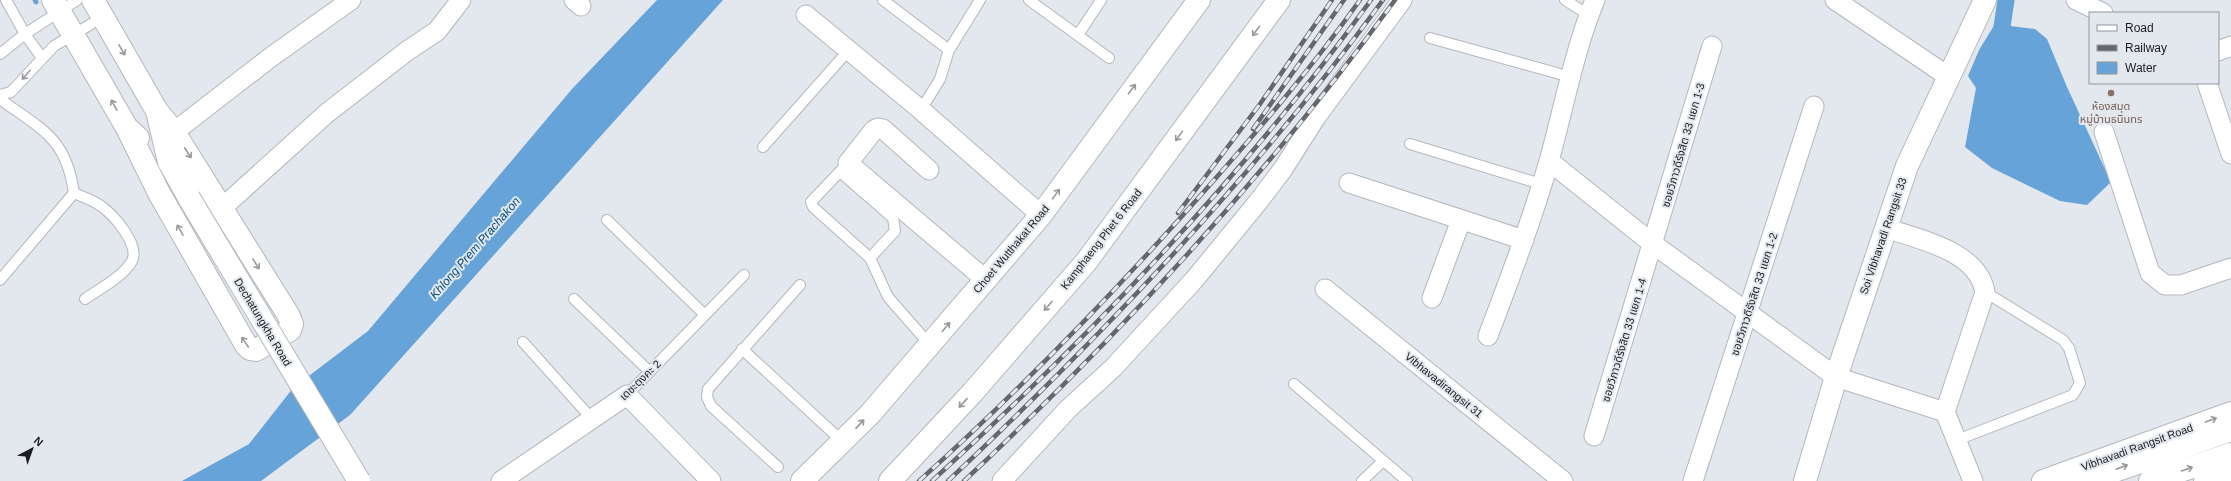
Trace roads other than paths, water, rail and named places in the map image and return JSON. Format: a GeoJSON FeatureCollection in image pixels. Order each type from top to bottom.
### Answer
{"type":"FeatureCollection","features":[{"type":"Feature","properties":{"kind":"main road","name":"Choet Wutthakat Road"},"geometry":{"type":"LineString","coordinates":[[802,481],[843,442],[930,345],[1041,215],[1199,0]]}},
{"type":"Feature","properties":{"kind":"main road","name":"Kamphaeng Phet 6 Road"},"geometry":{"type":"LineString","coordinates":[[890,481],[973,392],[1086,262],[1279,0]]}},
{"type":"Feature","properties":{"kind":"main road","name":"Soi Vibhavadi Rangsit 33"},"geometry":{"type":"LineString","coordinates":[[1805,481],[1836,377],[1885,228],[1918,139],[1985,0]]}},
{"type":"Feature","properties":{"kind":"main road","name":"Dechatungkha Road"},"geometry":{"type":"LineString","coordinates":[[60,7],[68,37],[127,128],[169,162]]}},
{"type":"Feature","properties":{"kind":"main road","name":"Dechatungkha Road"},"geometry":{"type":"LineString","coordinates":[[98,8],[156,111],[169,162],[189,198],[359,481]]}},
{"type":"Feature","properties":{"kind":"main road"},"geometry":{"type":"LineString","coordinates":[[127,128],[159,193],[246,345],[250,349],[256,350],[290,330],[292,324],[174,132],[156,111]]}},
{"type":"Feature","properties":{"kind":"main road","name":"Vibhavadi Rangsit Road"},"geometry":{"type":"LineString","coordinates":[[2042,481],[2231,413]]}},
{"type":"Feature","properties":{"kind":"main road"},"geometry":{"type":"LineString","coordinates":[[2086,481],[2231,430]]}},
{"type":"Feature","properties":{"kind":"main road"},"geometry":{"type":"LineString","coordinates":[[2150,481],[2231,454]]}},
{"type":"Feature","properties":{"kind":"main road"},"geometry":{"type":"LineString","coordinates":[[2205,481],[2231,473]]}},
{"type":"Feature","properties":{"kind":"street"},"geometry":{"type":"LineString","coordinates":[[174,132],[271,57],[351,0]]}},
{"type":"Feature","properties":{"kind":"street"},"geometry":{"type":"LineString","coordinates":[[222,208],[327,113],[407,51],[437,30],[461,0]]}},
{"type":"Feature","properties":{"kind":"street"},"geometry":{"type":"LineString","coordinates":[[1002,481],[1068,409],[1113,368],[1194,280],[1283,169],[1316,117],[1402,0]]}},
{"type":"Feature","properties":{"kind":"street"},"geometry":{"type":"LineString","coordinates":[[1835,0],[1949,77]]}},
{"type":"Feature","properties":{"kind":"street"},"geometry":{"type":"LineString","coordinates":[[2076,0],[2101,12]]}},
{"type":"Feature","properties":{"kind":"street"},"geometry":{"type":"LineString","coordinates":[[1488,336],[1524,240],[1542,184],[1571,77],[1592,8]]}},
{"type":"Feature","properties":{"kind":"street"},"geometry":{"type":"LineString","coordinates":[[806,15],[921,110],[1041,215]]}},
{"type":"Feature","properties":{"kind":"street","name":"ซอยวิภาวดีรังสิต 33 แยก 1-3"},"geometry":{"type":"LineString","coordinates":[[1653,244],[1712,46]]}},
{"type":"Feature","properties":{"kind":"street"},"geometry":{"type":"LineString","coordinates":[[2219,51],[2231,46]]}},
{"type":"Feature","properties":{"kind":"street"},"geometry":{"type":"LineString","coordinates":[[2207,84],[2231,154]]}},
{"type":"Feature","properties":{"kind":"street","name":"ซอยวิภาวดีรังสิต 33 แยก 1-2"},"geometry":{"type":"LineString","coordinates":[[1693,481],[1814,106]]}},
{"type":"Feature","properties":{"kind":"street"},"geometry":{"type":"LineString","coordinates":[[929,170],[883,129],[878,128],[874,130],[844,167],[986,280]]}},
{"type":"Feature","properties":{"kind":"street"},"geometry":{"type":"LineString","coordinates":[[2104,132],[2150,273],[2165,285],[2180,285],[2231,268]]}},
{"type":"Feature","properties":{"kind":"street"},"geometry":{"type":"LineString","coordinates":[[1549,161],[1653,244],[1836,377],[1944,412]]}},
{"type":"Feature","properties":{"kind":"street"},"geometry":{"type":"LineString","coordinates":[[1349,184],[1524,240]]}},
{"type":"Feature","properties":{"kind":"street"},"geometry":{"type":"LineString","coordinates":[[1432,298],[1461,220]]}},
{"type":"Feature","properties":{"kind":"street"},"geometry":{"type":"LineString","coordinates":[[1885,228],[1938,245],[1976,271],[1983,280],[1985,292],[1944,412],[1973,481]]}},
{"type":"Feature","properties":{"kind":"street","name":"ซอยวิภาวดีรังสิต 33 แยก 1-4"},"geometry":{"type":"LineString","coordinates":[[1594,436],[1653,244]]}},
{"type":"Feature","properties":{"kind":"street","name":"Vibhavadirangsit 31"},"geometry":{"type":"LineString","coordinates":[[1325,289],[1563,481]]}},
{"type":"Feature","properties":{"kind":"street"},"geometry":{"type":"LineString","coordinates":[[627,395],[711,481]]}},
{"type":"Feature","properties":{"kind":"street","name":"เดชะตุงคะ 2"},"geometry":{"type":"LineString","coordinates":[[502,481],[627,395]]}},
{"type":"Feature","properties":{"kind":"lane"},"geometry":{"type":"LineString","coordinates":[[6,0],[25,34],[42,58]]}},
{"type":"Feature","properties":{"kind":"lane"},"geometry":{"type":"LineString","coordinates":[[883,0],[949,50]]}},
{"type":"Feature","properties":{"kind":"lane"},"geometry":{"type":"LineString","coordinates":[[921,110],[940,79],[949,50],[980,0]]}},
{"type":"Feature","properties":{"kind":"lane"},"geometry":{"type":"LineString","coordinates":[[1029,0],[1109,58]]}},
{"type":"Feature","properties":{"kind":"lane"},"geometry":{"type":"LineString","coordinates":[[1078,35],[1101,0]]}},
{"type":"Feature","properties":{"kind":"lane"},"geometry":{"type":"LineString","coordinates":[[1565,0],[1592,8]]}},
{"type":"Feature","properties":{"kind":"lane"},"geometry":{"type":"LineString","coordinates":[[1,52],[60,7]]}},
{"type":"Feature","properties":{"kind":"lane"},"geometry":{"type":"LineString","coordinates":[[0,95],[11,92],[54,46],[68,37],[98,8]]}},
{"type":"Feature","properties":{"kind":"lane"},"geometry":{"type":"LineString","coordinates":[[1430,38],[1571,77]]}},
{"type":"Feature","properties":{"kind":"lane"},"geometry":{"type":"LineString","coordinates":[[763,147],[848,51]]}},
{"type":"Feature","properties":{"kind":"lane"},"geometry":{"type":"LineString","coordinates":[[0,99],[56,141],[67,161],[74,193]]}},
{"type":"Feature","properties":{"kind":"lane"},"geometry":{"type":"LineString","coordinates":[[1410,144],[1542,184]]}},
{"type":"Feature","properties":{"kind":"lane"},"geometry":{"type":"LineString","coordinates":[[870,258],[895,231],[893,218],[844,167],[811,202],[813,207],[870,258],[888,297],[930,345]]}},
{"type":"Feature","properties":{"kind":"lane"},"geometry":{"type":"LineString","coordinates":[[0,280],[74,193]]}},
{"type":"Feature","properties":{"kind":"lane"},"geometry":{"type":"LineString","coordinates":[[74,193],[90,200],[111,215],[133,246],[135,253],[127,269],[84,299]]}},
{"type":"Feature","properties":{"kind":"lane"},"geometry":{"type":"LineString","coordinates":[[607,220],[705,315]]}},
{"type":"Feature","properties":{"kind":"lane","name":"เดชะตุงคะ 2"},"geometry":{"type":"LineString","coordinates":[[627,395],[744,275]]}},
{"type":"Feature","properties":{"kind":"lane"},"geometry":{"type":"LineString","coordinates":[[778,467],[711,406],[707,397],[708,389],[742,348],[800,285]]}},
{"type":"Feature","properties":{"kind":"lane"},"geometry":{"type":"LineString","coordinates":[[1957,440],[2073,395],[2080,383],[2069,348],[2063,340],[1985,292]]}},
{"type":"Feature","properties":{"kind":"lane"},"geometry":{"type":"LineString","coordinates":[[574,298],[650,372]]}},
{"type":"Feature","properties":{"kind":"lane"},"geometry":{"type":"LineString","coordinates":[[522,342],[592,420]]}},
{"type":"Feature","properties":{"kind":"lane"},"geometry":{"type":"LineString","coordinates":[[742,348],[843,442]]}},
{"type":"Feature","properties":{"kind":"lane"},"geometry":{"type":"LineString","coordinates":[[1294,384],[1406,481]]}},
{"type":"Feature","properties":{"kind":"lane"},"geometry":{"type":"LineString","coordinates":[[1362,481],[1383,461]]}},
{"type":"Feature","properties":{"kind":"water","name":"Khlong Prem Prachakon"},"geometry":{"type":"Polygon","coordinates":[[[657,0],[723,0],[350,415],[261,481],[182,481],[249,444],[293,388],[368,331],[572,89],[657,0]]]}},
{"type":"Feature","properties":{"kind":"water"},"geometry":{"type":"Polygon","coordinates":[[[1995,24],[2035,29],[2047,39],[2067,87],[2111,182],[2087,205],[2060,201],[1992,168],[1965,147],[1976,88],[1968,76],[1979,50],[1995,24]]]}},
{"type":"Feature","properties":{"kind":"waterway"},"geometry":{"type":"LineString","coordinates":[[1999,47],[2006,0]]}},
{"type":"Feature","properties":{"kind":"railway"},"geometry":{"type":"LineString","coordinates":[[1178,213],[1260,104],[1332,0]]}},
{"type":"Feature","properties":{"kind":"railway"},"geometry":{"type":"LineString","coordinates":[[1253,129],[1344,0]]}},
{"type":"Feature","properties":{"kind":"railway"},"geometry":{"type":"LineString","coordinates":[[919,481],[992,413],[1063,343],[1166,233],[1283,100],[1360,0]]}},
{"type":"Feature","properties":{"kind":"railway"},"geometry":{"type":"LineString","coordinates":[[932,481],[992,426],[1050,369],[1164,252],[1271,129],[1371,0]]}},
{"type":"Feature","properties":{"kind":"railway"},"geometry":{"type":"LineString","coordinates":[[948,481],[1064,368],[1177,250],[1284,128],[1383,0]]}},
{"type":"Feature","properties":{"kind":"railway"},"geometry":{"type":"LineString","coordinates":[[964,481],[1080,368],[1191,251],[1296,128],[1395,0]]}},
{"type":"Feature","properties":{"kind":"place","name":"ห้องสมุด หมู่บ้านธนินทร"},"geometry":{"type":"Point","coordinates":[2111,93]}}]}
